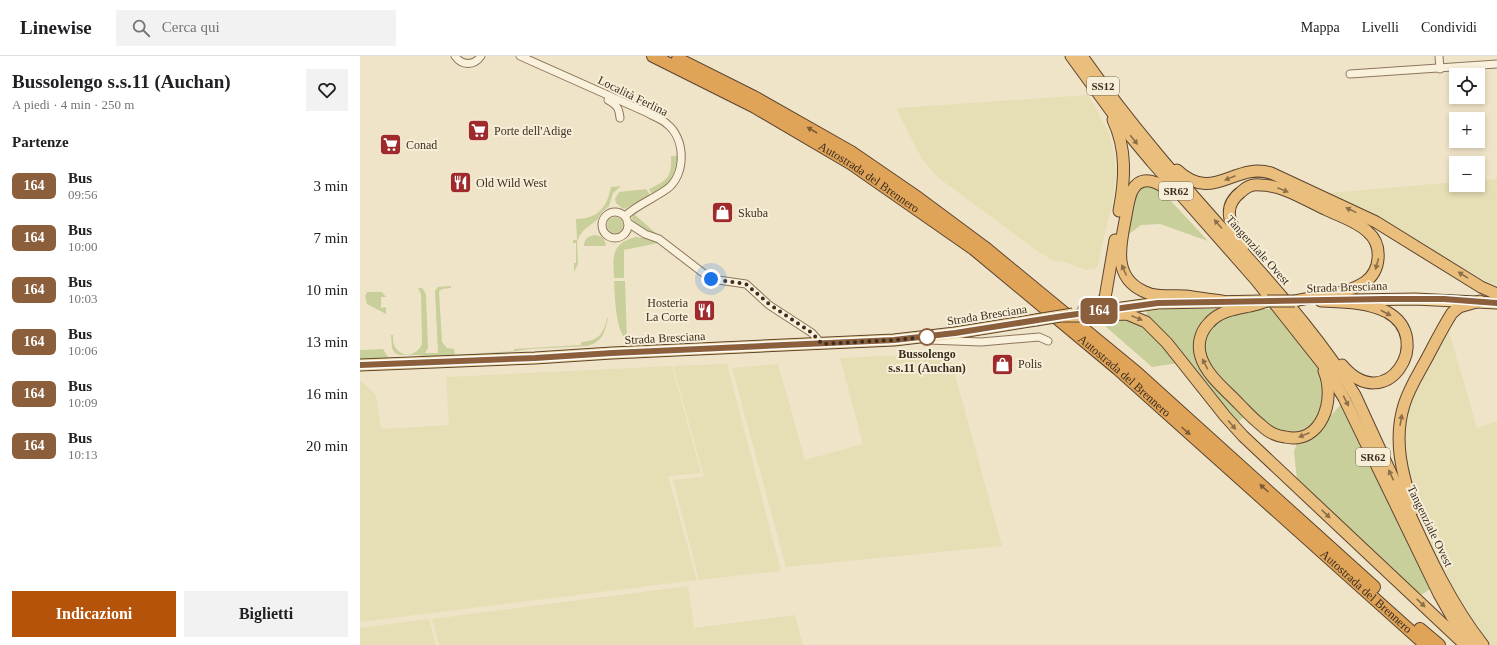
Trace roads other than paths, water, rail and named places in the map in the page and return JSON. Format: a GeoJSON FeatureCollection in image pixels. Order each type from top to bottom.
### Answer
{"type":"FeatureCollection","features":[{"type":"Feature","properties":{"kind":"highway","name":"Autostrada del Brennero"},"geometry":{"type":"LineString","coordinates":[[653,56],[755,107],[852,164],[974,249],[1118,369],[1426,645]]}},
{"type":"Feature","properties":{"kind":"highway","name":"Autostrada del Brennero"},"geometry":{"type":"LineString","coordinates":[[671,56],[754,97],[851,152],[918,198],[984,247],[1137,373],[1439,645]]}},
{"type":"Feature","properties":{"kind":"highway","name":"Tangenziale Ovest"},"geometry":{"type":"LineString","coordinates":[[1071,56],[1122,126],[1256,280],[1325,367],[1344,398],[1439,594],[1460,631],[1472,645]]}},
{"type":"Feature","properties":{"kind":"highway","name":"Tangenziale Ovest"},"geometry":{"type":"LineString","coordinates":[[1082,56],[1131,123],[1323,346],[1355,395],[1421,540],[1451,598],[1468,626],[1483,645]]}},
{"type":"Feature","properties":{"kind":"highway"},"geometry":{"type":"LineString","coordinates":[[1084,313],[1100,304],[1105,298],[1123,188],[1124,164],[1119,137],[1114,122],[1102,98]]}},
{"type":"Feature","properties":{"kind":"highway"},"geometry":{"type":"LineString","coordinates":[[1131,123],[1179,172],[1193,181],[1209,185],[1252,171],[1258,170],[1271,173],[1365,217],[1497,294]]}},
{"type":"Feature","properties":{"kind":"highway"},"geometry":{"type":"LineString","coordinates":[[1222,302],[1184,296],[1159,296],[1149,294],[1138,288],[1128,278],[1121,264],[1120,246],[1129,200],[1132,191],[1137,184],[1148,181],[1162,185],[1256,280]]}},
{"type":"Feature","properties":{"kind":"highway"},"geometry":{"type":"LineString","coordinates":[[1278,292],[1264,267],[1233,229],[1230,218],[1230,208],[1234,198],[1243,190],[1253,185],[1263,185],[1282,190],[1356,223],[1368,231],[1378,247],[1376,268],[1371,276],[1364,282],[1351,289],[1323,298],[1295,301]]}},
{"type":"Feature","properties":{"kind":"highway"},"geometry":{"type":"LineString","coordinates":[[1307,326],[1350,374],[1357,379],[1370,383],[1379,382],[1392,376],[1403,364],[1407,350],[1406,339],[1402,326],[1392,316],[1381,310],[1368,306],[1323,298]]}},
{"type":"Feature","properties":{"kind":"highway"},"geometry":{"type":"LineString","coordinates":[[1267,301],[1240,307],[1223,313],[1209,323],[1203,331],[1199,344],[1201,356],[1206,367],[1215,378],[1260,425],[1271,433],[1290,438],[1311,432],[1324,417],[1328,404],[1328,384],[1322,369],[1279,309]]}},
{"type":"Feature","properties":{"kind":"highway"},"geometry":{"type":"LineString","coordinates":[[1421,540],[1419,526],[1401,465],[1399,434],[1404,404],[1410,388],[1452,313],[1459,307],[1480,302]]}},
{"type":"Feature","properties":{"kind":"highway"},"geometry":{"type":"LineString","coordinates":[[1063,316],[1084,313],[1127,314],[1146,322],[1167,343],[1242,436],[1466,645]]}},
{"type":"Feature","properties":{"kind":"main road","name":"Strada Bresciana"},"geometry":{"type":"LineString","coordinates":[[1323,298],[1415,299],[1497,303]]}},
{"type":"Feature","properties":{"kind":"main road","name":"Strada Bresciana"},"geometry":{"type":"LineString","coordinates":[[1267,301],[1295,301]]}},
{"type":"Feature","properties":{"kind":"main road"},"geometry":{"type":"LineString","coordinates":[[1084,313],[1158,303],[1222,302],[1252,304]]}},
{"type":"Feature","properties":{"kind":"main road","name":"Strada Bresciana"},"geometry":{"type":"LineString","coordinates":[[360,365],[822,344],[912,338],[955,333],[1063,316]]}},
{"type":"Feature","properties":{"kind":"street"},"geometry":{"type":"LineString","coordinates":[[455,56],[459,61],[468,64],[477,61],[481,56]]}},
{"type":"Feature","properties":{"kind":"street","name":"Località Ferlina"},"geometry":{"type":"LineString","coordinates":[[520,56],[667,124],[677,137],[681,152],[680,169],[675,181],[666,190],[634,208],[625,216]]}},
{"type":"Feature","properties":{"kind":"street"},"geometry":{"type":"LineString","coordinates":[[1439,56],[1440,69]]}},
{"type":"Feature","properties":{"kind":"street"},"geometry":{"type":"LineString","coordinates":[[1350,74],[1497,64]]}},
{"type":"Feature","properties":{"kind":"street"},"geometry":{"type":"LineString","coordinates":[[581,83],[616,104],[619,109],[620,118]]}},
{"type":"Feature","properties":{"kind":"street"},"geometry":{"type":"LineString","coordinates":[[610,212],[620,213],[625,216],[628,222],[628,230],[617,238],[611,238],[605,234],[602,228],[602,223],[606,215],[610,212]]}},
{"type":"Feature","properties":{"kind":"street"},"geometry":{"type":"LineString","coordinates":[[628,222],[645,234],[659,239],[711,279],[746,284],[769,304],[812,333],[822,344]]}},
{"type":"Feature","properties":{"kind":"street"},"geometry":{"type":"LineString","coordinates":[[624,234],[645,234]]}},
{"type":"Feature","properties":{"kind":"street"},"geometry":{"type":"LineString","coordinates":[[912,338],[951,342],[981,342],[1039,337],[1048,341]]}},
{"type":"Feature","properties":{"kind":"place","name":"Porte dell'Adige"},"geometry":{"type":"Point","coordinates":[478,131]}},
{"type":"Feature","properties":{"kind":"place","name":"Conad"},"geometry":{"type":"Point","coordinates":[391,145]}},
{"type":"Feature","properties":{"kind":"place","name":"Old Wild West"},"geometry":{"type":"Point","coordinates":[460,183]}},
{"type":"Feature","properties":{"kind":"place","name":"Skuba"},"geometry":{"type":"Point","coordinates":[722,213]}},
{"type":"Feature","properties":{"kind":"place","name":"Hosteria La Corte"},"geometry":{"type":"Point","coordinates":[704,310]}},
{"type":"Feature","properties":{"kind":"place","name":"Bussolengo s.s.11 (Auchan)"},"geometry":{"type":"Point","coordinates":[927,337]}},
{"type":"Feature","properties":{"kind":"place","name":"Polis"},"geometry":{"type":"Point","coordinates":[1003,364]}}]}
